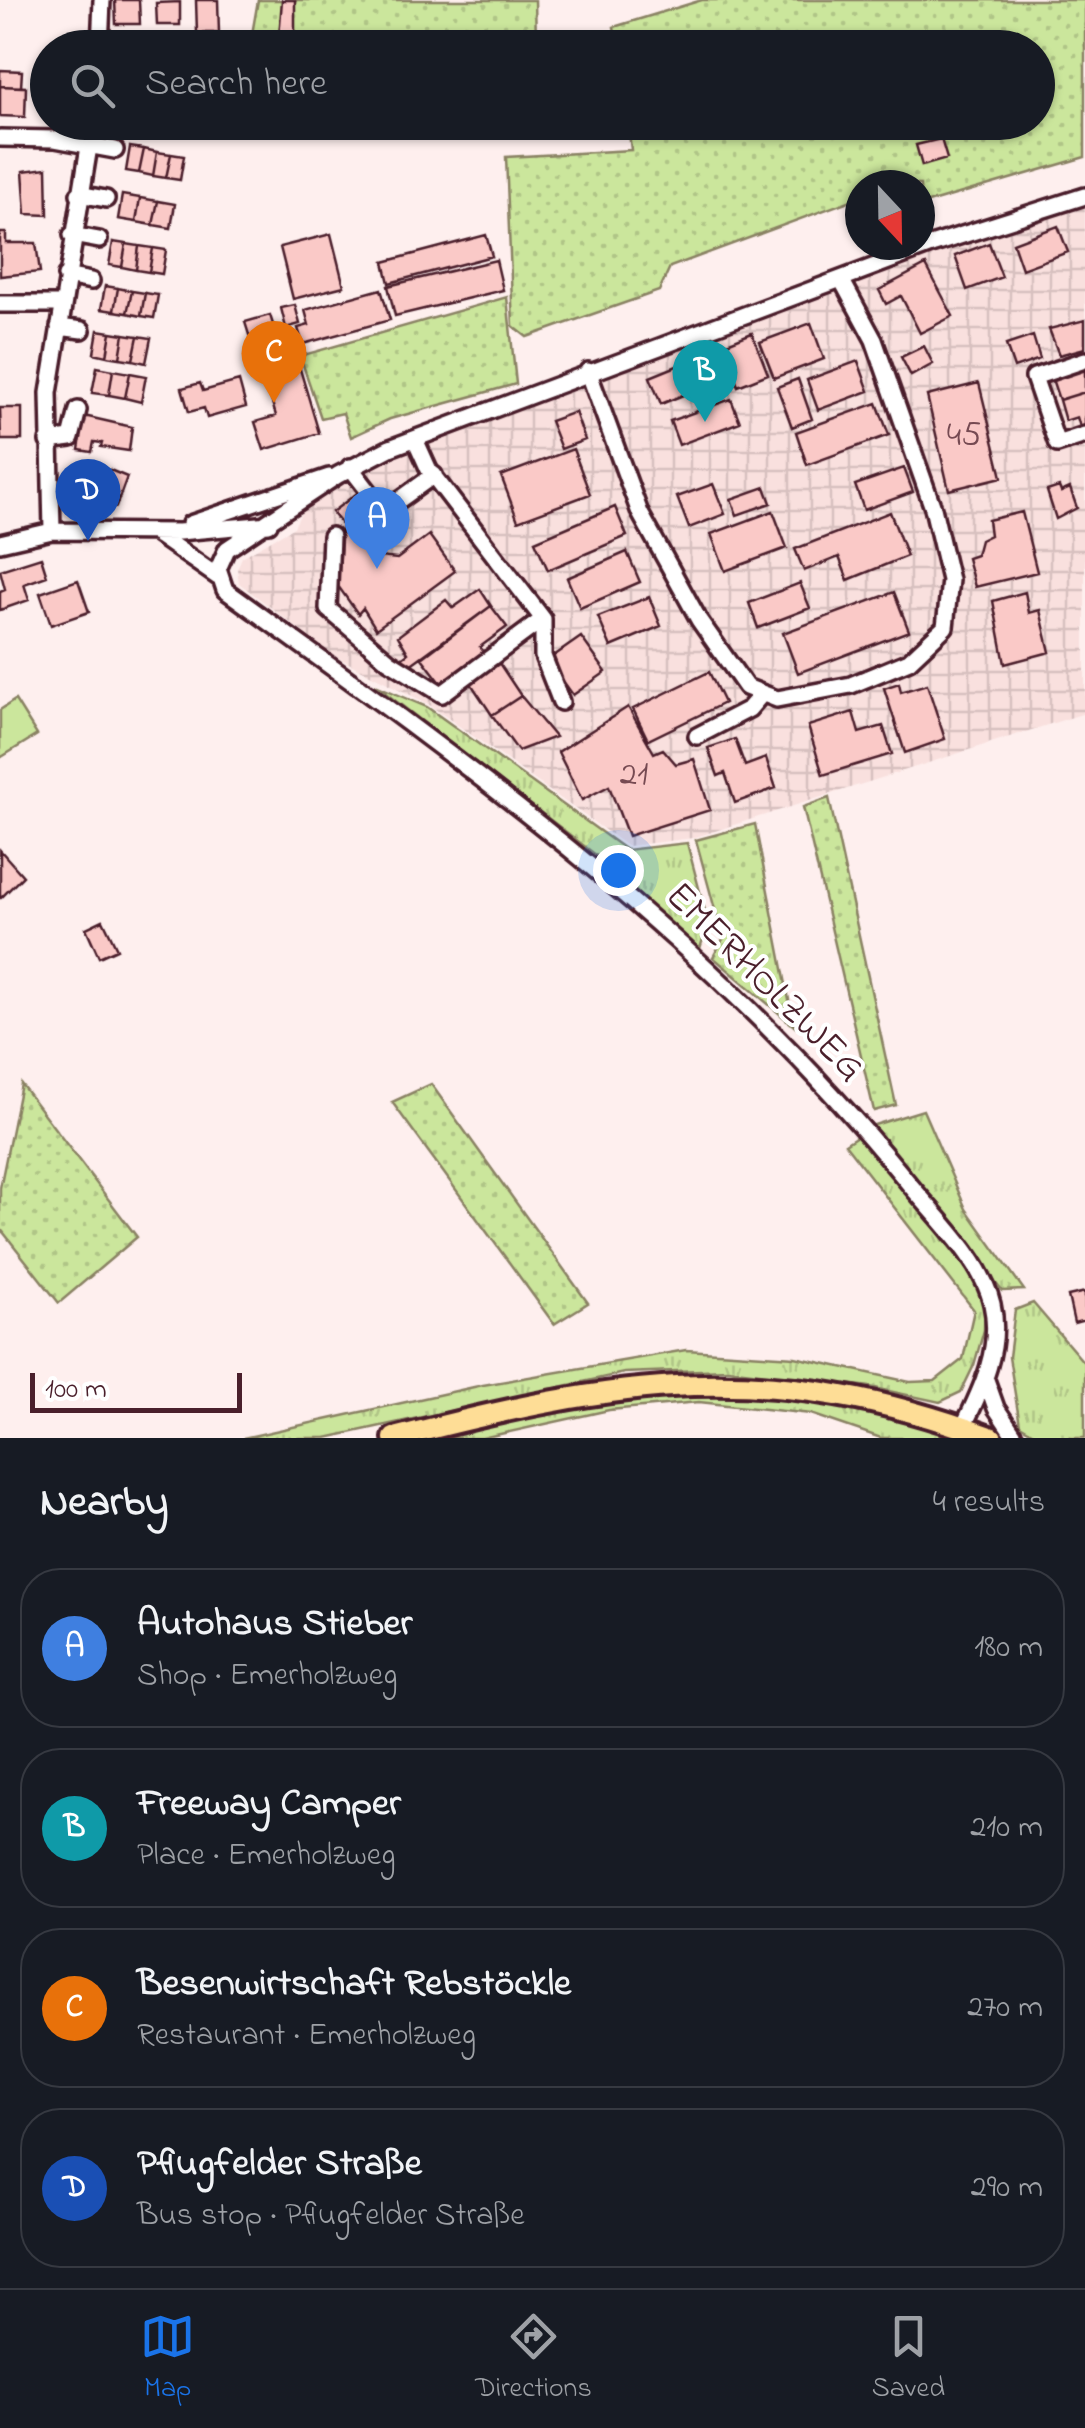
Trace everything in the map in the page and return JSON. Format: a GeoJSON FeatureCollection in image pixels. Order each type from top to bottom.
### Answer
{"type":"FeatureCollection","features":[{"type":"Feature","properties":{"kind":"main road"},"geometry":{"type":"LineString","coordinates":[[394,1438],[550,1400],[691,1382],[780,1386],[846,1396],[992,1438]]}},
{"type":"Feature","properties":{"kind":"street"},"geometry":{"type":"LineString","coordinates":[[101,30],[102,0]]}},
{"type":"Feature","properties":{"kind":"street"},"geometry":{"type":"LineString","coordinates":[[0,138],[88,144],[115,150]]}},
{"type":"Feature","properties":{"kind":"street"},"geometry":{"type":"LineString","coordinates":[[52,531],[43,385],[58,327],[89,140]]}},
{"type":"Feature","properties":{"kind":"street"},"geometry":{"type":"LineString","coordinates":[[79,194],[106,199]]}},
{"type":"Feature","properties":{"kind":"street"},"geometry":{"type":"LineString","coordinates":[[156,533],[344,471],[414,439],[841,278],[1085,196]]}},
{"type":"Feature","properties":{"kind":"street"},"geometry":{"type":"LineString","coordinates":[[72,234],[99,240]]}},
{"type":"Feature","properties":{"kind":"street"},"geometry":{"type":"LineString","coordinates":[[66,276],[91,282]]}},
{"type":"Feature","properties":{"kind":"street"},"geometry":{"type":"LineString","coordinates":[[588,372],[640,513],[699,620],[746,687],[777,699],[850,685],[909,661],[945,627],[950,580],[933,508],[874,340],[841,278]]}},
{"type":"Feature","properties":{"kind":"street"},"geometry":{"type":"LineString","coordinates":[[0,304],[62,304]]}},
{"type":"Feature","properties":{"kind":"street"},"geometry":{"type":"LineString","coordinates":[[58,327],[82,330]]}},
{"type":"Feature","properties":{"kind":"street"},"geometry":{"type":"LineString","coordinates":[[1085,360],[1034,377],[1056,444],[1085,435]]}},
{"type":"Feature","properties":{"kind":"street"},"geometry":{"type":"LineString","coordinates":[[48,441],[72,438],[78,410]]}},
{"type":"Feature","properties":{"kind":"street"},"geometry":{"type":"LineString","coordinates":[[414,439],[434,475],[544,618],[543,656],[561,702]]}},
{"type":"Feature","properties":{"kind":"street"},"geometry":{"type":"LineString","coordinates":[[344,471],[384,511],[434,475]]}},
{"type":"Feature","properties":{"kind":"street"},"geometry":{"type":"LineString","coordinates":[[218,577],[220,557],[228,549],[344,471]]}},
{"type":"Feature","properties":{"kind":"street"},"geometry":{"type":"LineString","coordinates":[[0,543],[52,531],[156,533],[270,524]]}},
{"type":"Feature","properties":{"kind":"street","name":"EMERHOLZWEG"},"geometry":{"type":"LineString","coordinates":[[156,533],[218,577],[226,590],[428,734],[604,873],[702,960],[806,1064],[936,1218],[984,1284],[994,1330],[985,1377],[964,1428]]}},
{"type":"Feature","properties":{"kind":"street"},"geometry":{"type":"LineString","coordinates":[[331,536],[328,608],[388,662],[442,694],[544,618]]}},
{"type":"Feature","properties":{"kind":"street"},"geometry":{"type":"LineString","coordinates":[[697,736],[748,709],[760,695]]}},
{"type":"Feature","properties":{"kind":"street"},"geometry":{"type":"LineString","coordinates":[[985,1377],[996,1408],[1016,1438]]}},
{"type":"Feature","properties":{"kind":"shaded area"},"geometry":{"type":"Polygon","coordinates":[[[1085,196],[1085,713],[693,838],[627,846],[428,704],[331,654],[239,583],[237,569],[242,557],[294,527],[309,497],[367,458],[910,260],[935,260],[935,251],[1085,196]]]}},
{"type":"Feature","properties":{"kind":"green space"},"geometry":{"type":"Polygon","coordinates":[[[258,0],[535,0],[536,30],[253,30],[258,0]]]}},
{"type":"Feature","properties":{"kind":"green space"},"geometry":{"type":"Polygon","coordinates":[[[702,0],[1085,0],[1085,157],[935,201],[935,170],[845,170],[845,203],[670,267],[659,291],[527,337],[513,326],[506,157],[631,150],[630,140],[1055,140],[1055,30],[614,30],[702,0]]]}},
{"type":"Feature","properties":{"kind":"green space"},"geometry":{"type":"Polygon","coordinates":[[[507,297],[516,384],[390,419],[351,437],[343,413],[321,418],[300,356],[507,297]]]}},
{"type":"Feature","properties":{"kind":"green space"},"geometry":{"type":"Polygon","coordinates":[[[375,685],[427,707],[626,850],[687,843],[708,922],[699,952],[601,859],[375,685]]]}},
{"type":"Feature","properties":{"kind":"green space"},"geometry":{"type":"Polygon","coordinates":[[[15,700],[37,735],[0,758],[0,710],[15,700]]]}},
{"type":"Feature","properties":{"kind":"green space"},"geometry":{"type":"Polygon","coordinates":[[[829,798],[896,1105],[874,1111],[803,807],[829,798]]]}},
{"type":"Feature","properties":{"kind":"green space"},"geometry":{"type":"Polygon","coordinates":[[[755,824],[794,1026],[713,957],[723,939],[696,840],[755,824]]]}},
{"type":"Feature","properties":{"kind":"green space"},"geometry":{"type":"Polygon","coordinates":[[[21,1084],[137,1237],[59,1303],[0,1228],[0,1188],[21,1084]]]}},
{"type":"Feature","properties":{"kind":"green space"},"geometry":{"type":"Polygon","coordinates":[[[431,1084],[588,1303],[554,1324],[392,1102],[431,1084]]]}},
{"type":"Feature","properties":{"kind":"green space"},"geometry":{"type":"Polygon","coordinates":[[[923,1110],[966,1209],[1024,1290],[1002,1291],[871,1126],[923,1110]]]}},
{"type":"Feature","properties":{"kind":"green space"},"geometry":{"type":"Polygon","coordinates":[[[860,1134],[967,1269],[985,1302],[984,1330],[961,1392],[940,1402],[870,1387],[728,1369],[624,1373],[326,1438],[243,1438],[483,1385],[686,1350],[795,1357],[910,1382],[935,1381],[963,1359],[974,1310],[845,1144],[860,1134]]]}},
{"type":"Feature","properties":{"kind":"green space"},"geometry":{"type":"Polygon","coordinates":[[[1033,1303],[1085,1364],[1085,1438],[1042,1438],[1020,1425],[1009,1357],[1015,1310],[1033,1303]]]}},
{"type":"Feature","properties":{"kind":"green space"},"geometry":{"type":"Polygon","coordinates":[[[779,1386],[992,1438],[881,1438],[811,1414],[699,1402],[609,1410],[482,1438],[394,1438],[512,1407],[779,1386]]]}},
{"type":"Feature","properties":{"kind":"building"},"geometry":{"type":"Polygon","coordinates":[[[115,0],[139,0],[140,24],[116,24],[115,0]]]}},
{"type":"Feature","properties":{"kind":"building"},"geometry":{"type":"Polygon","coordinates":[[[196,0],[218,0],[219,30],[197,30],[196,0]]]}},
{"type":"Feature","properties":{"kind":"building"},"geometry":{"type":"Polygon","coordinates":[[[282,0],[295,0],[295,30],[280,30],[282,0]]]}},
{"type":"Feature","properties":{"kind":"building"},"geometry":{"type":"Polygon","coordinates":[[[180,2],[180,25],[157,25],[156,3],[180,2]]]}},
{"type":"Feature","properties":{"kind":"building"},"geometry":{"type":"Polygon","coordinates":[[[0,70],[22,71],[21,87],[0,86],[0,70]]]}},
{"type":"Feature","properties":{"kind":"building"},"geometry":{"type":"Polygon","coordinates":[[[0,86],[26,87],[25,117],[0,116],[0,86]]]}},
{"type":"Feature","properties":{"kind":"building"},"geometry":{"type":"Polygon","coordinates":[[[941,140],[947,159],[922,166],[916,145],[941,140]]]}},
{"type":"Feature","properties":{"kind":"building"},"geometry":{"type":"Polygon","coordinates":[[[130,147],[144,149],[139,173],[126,171],[130,147]]]}},
{"type":"Feature","properties":{"kind":"building"},"geometry":{"type":"Polygon","coordinates":[[[144,149],[157,152],[153,176],[139,173],[144,149]]]}},
{"type":"Feature","properties":{"kind":"building"},"geometry":{"type":"Polygon","coordinates":[[[157,152],[171,154],[166,178],[153,176],[157,152]]]}},
{"type":"Feature","properties":{"kind":"building"},"geometry":{"type":"Polygon","coordinates":[[[171,154],[184,156],[180,180],[166,178],[171,154]]]}},
{"type":"Feature","properties":{"kind":"building"},"geometry":{"type":"Polygon","coordinates":[[[47,168],[48,215],[26,214],[23,171],[47,168]]]}},
{"type":"Feature","properties":{"kind":"building"},"geometry":{"type":"Polygon","coordinates":[[[122,195],[140,198],[136,222],[118,219],[122,195]]]}},
{"type":"Feature","properties":{"kind":"building"},"geometry":{"type":"Polygon","coordinates":[[[140,198],[158,201],[153,225],[136,222],[140,198]]]}},
{"type":"Feature","properties":{"kind":"building"},"geometry":{"type":"Polygon","coordinates":[[[158,201],[175,204],[171,228],[153,225],[158,201]]]}},
{"type":"Feature","properties":{"kind":"building"},"geometry":{"type":"Polygon","coordinates":[[[1058,226],[1068,252],[1022,269],[1013,243],[1058,226]]]}},
{"type":"Feature","properties":{"kind":"building"},"geometry":{"type":"Polygon","coordinates":[[[0,233],[6,233],[6,243],[36,243],[40,272],[0,276],[0,233]]]}},
{"type":"Feature","properties":{"kind":"building"},"geometry":{"type":"Polygon","coordinates":[[[331,234],[344,286],[293,299],[280,247],[331,234]]]}},
{"type":"Feature","properties":{"kind":"building"},"geometry":{"type":"Polygon","coordinates":[[[486,235],[492,256],[389,283],[384,262],[486,235]]]}},
{"type":"Feature","properties":{"kind":"building"},"geometry":{"type":"Polygon","coordinates":[[[113,242],[126,244],[122,267],[109,265],[113,242]]]}},
{"type":"Feature","properties":{"kind":"building"},"geometry":{"type":"Polygon","coordinates":[[[989,243],[1002,277],[967,290],[955,256],[989,243]]]}},
{"type":"Feature","properties":{"kind":"building"},"geometry":{"type":"Polygon","coordinates":[[[126,244],[139,246],[136,270],[122,267],[126,244]]]}},
{"type":"Feature","properties":{"kind":"building"},"geometry":{"type":"Polygon","coordinates":[[[139,246],[153,248],[149,272],[136,270],[139,246]]]}},
{"type":"Feature","properties":{"kind":"building"},"geometry":{"type":"Polygon","coordinates":[[[153,248],[166,250],[162,274],[149,272],[153,248]]]}},
{"type":"Feature","properties":{"kind":"building"},"geometry":{"type":"Polygon","coordinates":[[[496,260],[503,290],[395,316],[388,286],[496,260]]]}},
{"type":"Feature","properties":{"kind":"building"},"geometry":{"type":"Polygon","coordinates":[[[926,265],[953,316],[920,333],[901,296],[886,304],[879,290],[926,265]]]}},
{"type":"Feature","properties":{"kind":"building"},"geometry":{"type":"Polygon","coordinates":[[[105,286],[118,288],[114,311],[101,309],[105,286]]]}},
{"type":"Feature","properties":{"kind":"building"},"geometry":{"type":"Polygon","coordinates":[[[118,288],[132,291],[127,313],[114,311],[118,288]]]}},
{"type":"Feature","properties":{"kind":"building"},"geometry":{"type":"Polygon","coordinates":[[[381,289],[390,320],[303,344],[298,328],[309,325],[305,310],[381,289]]]}},
{"type":"Feature","properties":{"kind":"building"},"geometry":{"type":"Polygon","coordinates":[[[132,291],[145,293],[141,316],[127,313],[132,291]]]}},
{"type":"Feature","properties":{"kind":"building"},"geometry":{"type":"Polygon","coordinates":[[[145,293],[158,295],[154,318],[141,316],[145,293]]]}},
{"type":"Feature","properties":{"kind":"building"},"geometry":{"type":"Polygon","coordinates":[[[295,305],[300,324],[286,328],[281,308],[295,305]]]}},
{"type":"Feature","properties":{"kind":"building"},"geometry":{"type":"Polygon","coordinates":[[[270,315],[275,331],[250,338],[245,322],[270,315]]]}},
{"type":"Feature","properties":{"kind":"building"},"geometry":{"type":"Polygon","coordinates":[[[1085,320],[1085,348],[1059,355],[1049,329],[1085,320]]]}},
{"type":"Feature","properties":{"kind":"building"},"geometry":{"type":"Polygon","coordinates":[[[811,323],[824,359],[774,378],[760,342],[811,323]]]}},
{"type":"Feature","properties":{"kind":"building"},"geometry":{"type":"Polygon","coordinates":[[[98,330],[111,332],[107,356],[94,353],[98,330]]]}},
{"type":"Feature","properties":{"kind":"building"},"geometry":{"type":"Polygon","coordinates":[[[111,332],[124,334],[120,358],[107,356],[111,332]]]}},
{"type":"Feature","properties":{"kind":"building"},"geometry":{"type":"Polygon","coordinates":[[[269,333],[277,350],[250,357],[250,338],[269,333]]]}},
{"type":"Feature","properties":{"kind":"building"},"geometry":{"type":"Polygon","coordinates":[[[752,333],[768,374],[738,386],[722,345],[752,333]]]}},
{"type":"Feature","properties":{"kind":"building"},"geometry":{"type":"Polygon","coordinates":[[[124,334],[138,336],[133,360],[120,358],[124,334]]]}},
{"type":"Feature","properties":{"kind":"building"},"geometry":{"type":"Polygon","coordinates":[[[138,336],[151,338],[146,363],[133,360],[138,336]]]}},
{"type":"Feature","properties":{"kind":"building"},"geometry":{"type":"Polygon","coordinates":[[[1033,336],[1040,359],[1014,368],[1006,345],[1033,336]]]}},
{"type":"Feature","properties":{"kind":"building"},"geometry":{"type":"Polygon","coordinates":[[[924,346],[933,364],[911,376],[901,357],[924,346]]]}},
{"type":"Feature","properties":{"kind":"building"},"geometry":{"type":"Polygon","coordinates":[[[709,353],[720,380],[661,404],[650,377],[709,353]]]}},
{"type":"Feature","properties":{"kind":"building"},"geometry":{"type":"Polygon","coordinates":[[[297,359],[319,433],[264,450],[255,422],[276,416],[262,369],[297,359]]]}},
{"type":"Feature","properties":{"kind":"building"},"geometry":{"type":"Polygon","coordinates":[[[858,361],[869,391],[818,410],[807,380],[858,361]]]}},
{"type":"Feature","properties":{"kind":"building"},"geometry":{"type":"Polygon","coordinates":[[[1085,365],[1085,392],[1059,400],[1051,376],[1085,365]]]}},
{"type":"Feature","properties":{"kind":"building"},"geometry":{"type":"Polygon","coordinates":[[[97,367],[113,370],[109,395],[92,393],[97,367]]]}},
{"type":"Feature","properties":{"kind":"building"},"geometry":{"type":"Polygon","coordinates":[[[113,370],[130,373],[125,398],[109,395],[113,370]]]}},
{"type":"Feature","properties":{"kind":"building"},"geometry":{"type":"Polygon","coordinates":[[[130,373],[146,376],[141,402],[125,398],[130,373]]]}},
{"type":"Feature","properties":{"kind":"building"},"geometry":{"type":"Polygon","coordinates":[[[798,379],[812,419],[792,427],[777,387],[798,379]]]}},
{"type":"Feature","properties":{"kind":"building"},"geometry":{"type":"Polygon","coordinates":[[[239,381],[246,407],[207,418],[204,408],[189,412],[182,388],[200,383],[203,391],[239,381]]]}},
{"type":"Feature","properties":{"kind":"building"},"geometry":{"type":"Polygon","coordinates":[[[979,383],[1002,477],[949,490],[927,396],[979,383]]]}},
{"type":"Feature","properties":{"kind":"building"},"geometry":{"type":"Polygon","coordinates":[[[1085,392],[1085,426],[1080,427],[1077,417],[1065,421],[1059,400],[1085,392]]]}},
{"type":"Feature","properties":{"kind":"building"},"geometry":{"type":"Polygon","coordinates":[[[731,399],[740,422],[679,445],[670,421],[731,399]]]}},
{"type":"Feature","properties":{"kind":"building"},"geometry":{"type":"Polygon","coordinates":[[[877,403],[889,435],[807,465],[796,432],[877,403]]]}},
{"type":"Feature","properties":{"kind":"building"},"geometry":{"type":"Polygon","coordinates":[[[0,408],[22,408],[22,440],[1,440],[0,408]]]}},
{"type":"Feature","properties":{"kind":"building"},"geometry":{"type":"Polygon","coordinates":[[[575,412],[585,440],[561,449],[550,421],[575,412]]]}},
{"type":"Feature","properties":{"kind":"building"},"geometry":{"type":"Polygon","coordinates":[[[84,416],[132,427],[129,451],[101,447],[102,443],[94,442],[92,452],[79,450],[84,416]]]}},
{"type":"Feature","properties":{"kind":"building"},"geometry":{"type":"Polygon","coordinates":[[[573,449],[590,494],[518,521],[501,476],[573,449]]]}},
{"type":"Feature","properties":{"kind":"building"},"geometry":{"type":"Polygon","coordinates":[[[83,468],[107,478],[110,470],[127,477],[116,507],[86,495],[83,501],[72,497],[83,468]]]}},
{"type":"Feature","properties":{"kind":"building"},"geometry":{"type":"Polygon","coordinates":[[[904,468],[913,492],[864,510],[855,485],[904,468]]]}},
{"type":"Feature","properties":{"kind":"building"},"geometry":{"type":"Polygon","coordinates":[[[713,484],[725,514],[689,528],[677,497],[713,484]]]}},
{"type":"Feature","properties":{"kind":"building"},"geometry":{"type":"Polygon","coordinates":[[[765,487],[771,503],[737,515],[731,499],[765,487]]]}},
{"type":"Feature","properties":{"kind":"building"},"geometry":{"type":"Polygon","coordinates":[[[1059,487],[1061,492],[1070,488],[1077,508],[1056,519],[1047,491],[1059,487]]]}},
{"type":"Feature","properties":{"kind":"building"},"geometry":{"type":"Polygon","coordinates":[[[360,491],[380,515],[379,557],[397,559],[429,535],[455,571],[376,629],[363,608],[358,614],[338,586],[342,525],[332,512],[360,491]]]}},
{"type":"Feature","properties":{"kind":"building"},"geometry":{"type":"Polygon","coordinates":[[[615,507],[627,536],[548,570],[535,541],[615,507]]]}},
{"type":"Feature","properties":{"kind":"building"},"geometry":{"type":"Polygon","coordinates":[[[773,511],[787,548],[725,571],[711,534],[773,511]]]}},
{"type":"Feature","properties":{"kind":"building"},"geometry":{"type":"Polygon","coordinates":[[[890,512],[907,556],[848,580],[839,557],[804,571],[795,549],[890,512]]]}},
{"type":"Feature","properties":{"kind":"building"},"geometry":{"type":"Polygon","coordinates":[[[1022,512],[1037,572],[975,587],[967,558],[976,555],[980,540],[990,535],[988,520],[1022,512]]]}},
{"type":"Feature","properties":{"kind":"building"},"geometry":{"type":"Polygon","coordinates":[[[627,552],[640,582],[580,608],[567,578],[627,552]]]}},
{"type":"Feature","properties":{"kind":"building"},"geometry":{"type":"Polygon","coordinates":[[[41,557],[47,576],[24,584],[29,600],[0,610],[0,591],[5,589],[0,570],[41,557]]]}},
{"type":"Feature","properties":{"kind":"building"},"geometry":{"type":"Polygon","coordinates":[[[78,580],[89,612],[51,625],[40,593],[78,580]]]}},
{"type":"Feature","properties":{"kind":"building"},"geometry":{"type":"Polygon","coordinates":[[[800,583],[810,608],[758,628],[749,603],[800,583]]]}},
{"type":"Feature","properties":{"kind":"building"},"geometry":{"type":"Polygon","coordinates":[[[480,589],[491,606],[406,668],[396,662],[408,653],[398,636],[446,600],[453,608],[480,589]]]}},
{"type":"Feature","properties":{"kind":"building"},"geometry":{"type":"Polygon","coordinates":[[[894,592],[909,631],[798,673],[783,633],[894,592]]]}},
{"type":"Feature","properties":{"kind":"building"},"geometry":{"type":"Polygon","coordinates":[[[1025,592],[1029,613],[1040,610],[1050,652],[1005,664],[993,601],[1025,592]]]}},
{"type":"Feature","properties":{"kind":"building"},"geometry":{"type":"Polygon","coordinates":[[[649,597],[661,626],[611,647],[598,617],[649,597]]]}},
{"type":"Feature","properties":{"kind":"building"},"geometry":{"type":"Polygon","coordinates":[[[491,606],[507,627],[480,647],[484,652],[442,684],[422,658],[491,606]]]}},
{"type":"Feature","properties":{"kind":"building"},"geometry":{"type":"Polygon","coordinates":[[[581,637],[606,672],[573,695],[548,660],[581,637]]]}},
{"type":"Feature","properties":{"kind":"building"},"geometry":{"type":"Polygon","coordinates":[[[499,663],[521,696],[492,715],[470,682],[499,663]]]}},
{"type":"Feature","properties":{"kind":"building"},"geometry":{"type":"Polygon","coordinates":[[[709,672],[724,703],[648,740],[633,709],[709,672]]]}},
{"type":"Feature","properties":{"kind":"building"},"geometry":{"type":"Polygon","coordinates":[[[899,683],[901,692],[927,684],[945,739],[905,753],[884,688],[899,683]]]}},
{"type":"Feature","properties":{"kind":"building"},"geometry":{"type":"Polygon","coordinates":[[[521,696],[555,737],[518,751],[492,715],[521,696]]]}},
{"type":"Feature","properties":{"kind":"building"},"geometry":{"type":"Polygon","coordinates":[[[628,707],[654,753],[663,749],[676,764],[694,759],[710,810],[628,836],[609,786],[582,800],[558,752],[628,707]]]}},
{"type":"Feature","properties":{"kind":"building"},"geometry":{"type":"Polygon","coordinates":[[[853,712],[859,733],[883,726],[892,754],[823,775],[808,726],[853,712]]]}},
{"type":"Feature","properties":{"kind":"building"},"geometry":{"type":"Polygon","coordinates":[[[735,739],[745,766],[766,758],[776,788],[735,803],[725,773],[718,776],[708,748],[735,739]]]}},
{"type":"Feature","properties":{"kind":"building"},"geometry":{"type":"Polygon","coordinates":[[[0,850],[23,876],[1,898],[0,898],[0,850]]]}},
{"type":"Feature","properties":{"kind":"building"},"geometry":{"type":"Polygon","coordinates":[[[103,920],[117,949],[99,957],[86,928],[103,920]]]}},
{"type":"Feature","properties":{"kind":"building"},"geometry":{"type":"Polygon","coordinates":[[[1085,1292],[1085,1320],[1074,1323],[1068,1296],[1085,1292]]]}},
{"type":"Feature","properties":{"kind":"place","name":"Besenwirtschaft Rebstöckle"},"geometry":{"type":"Point","coordinates":[274,403]}},
{"type":"Feature","properties":{"kind":"place","name":"Freeway Camper"},"geometry":{"type":"Point","coordinates":[705,422]}},
{"type":"Feature","properties":{"kind":"place","name":"Pflugfelder Straße"},"geometry":{"type":"Point","coordinates":[88,541]}},
{"type":"Feature","properties":{"kind":"place","name":"Autohaus Stieber"},"geometry":{"type":"Point","coordinates":[377,569]}}]}
